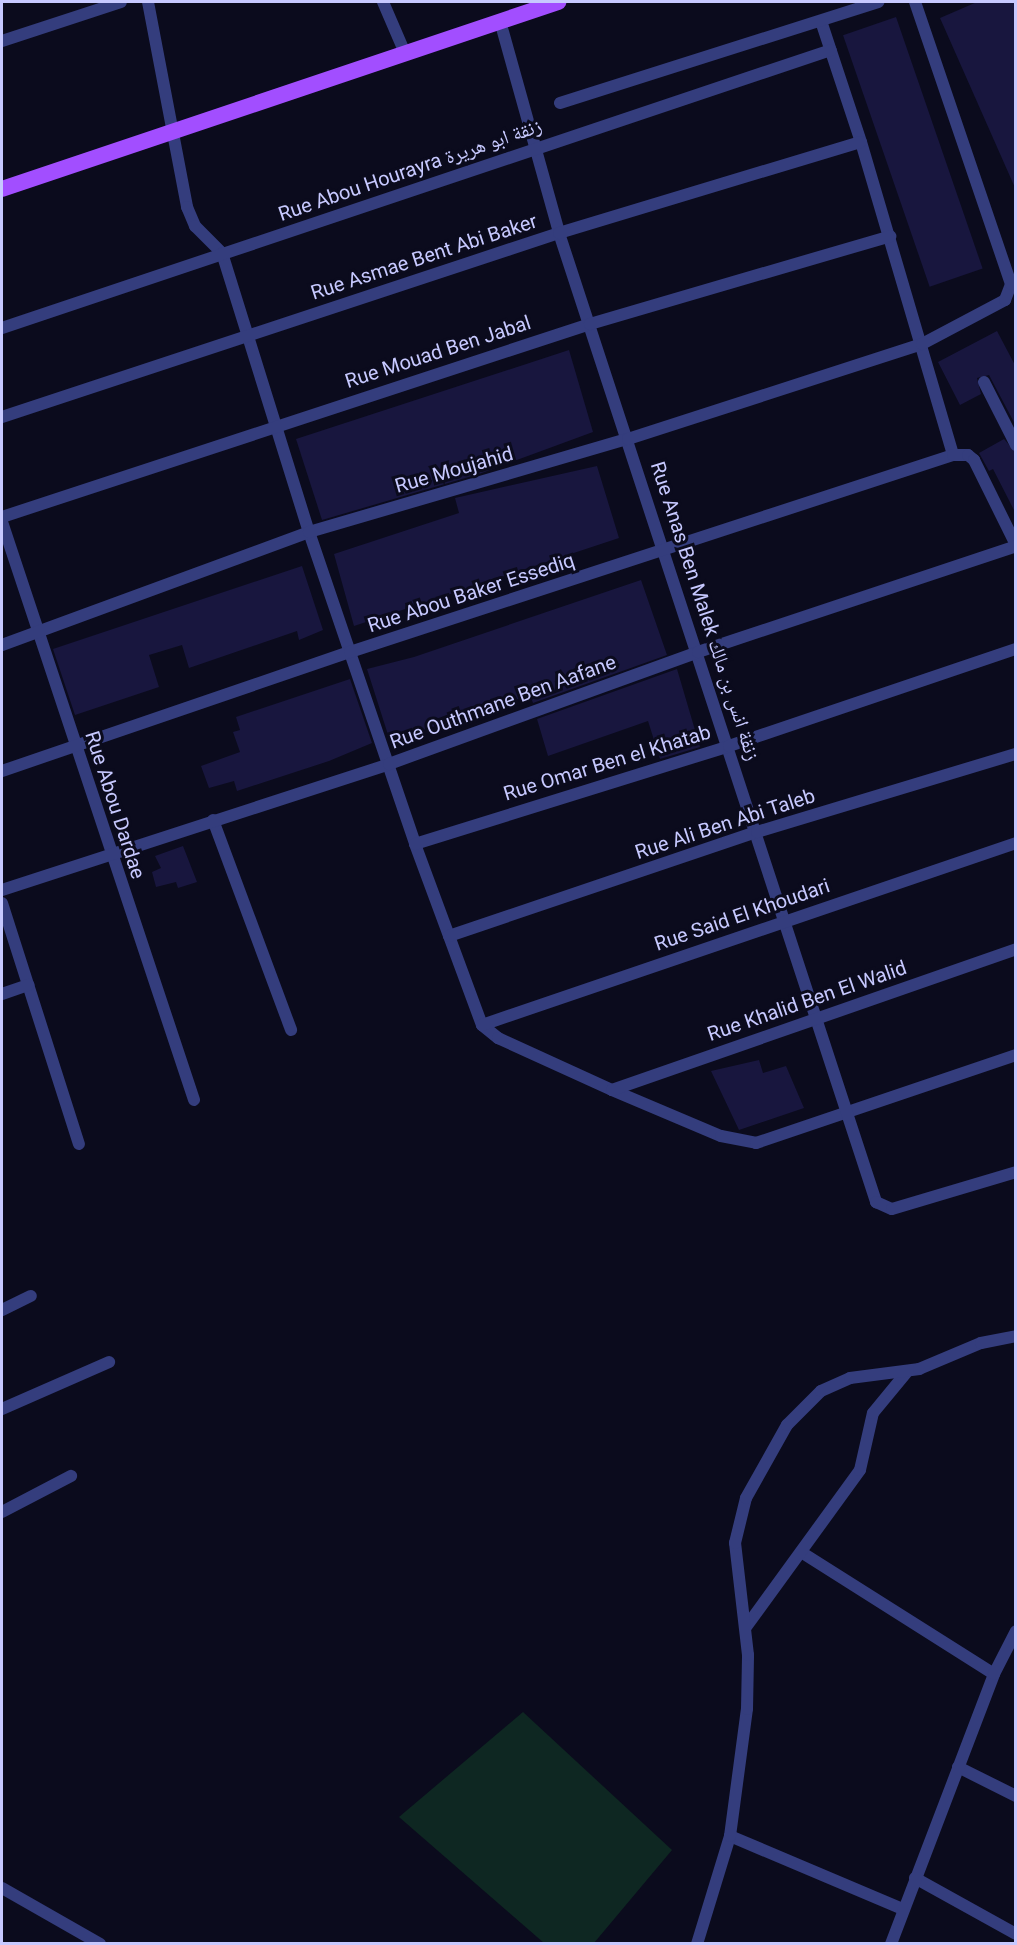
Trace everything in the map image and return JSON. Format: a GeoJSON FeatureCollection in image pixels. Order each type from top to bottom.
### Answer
{"type":"FeatureCollection","features":[{"type":"Feature","properties":{"kind":"main road"},"geometry":{"type":"LineString","coordinates":[[2,189],[558,2]]}},
{"type":"Feature","properties":{"kind":"street"},"geometry":{"type":"LineString","coordinates":[[2,41],[121,2]]}},
{"type":"Feature","properties":{"kind":"street"},"geometry":{"type":"LineString","coordinates":[[148,2],[187,207],[195,225],[222,253],[309,532],[415,844],[482,1025],[498,1038],[612,1090],[741,1142],[772,1140],[1016,1055]]}},
{"type":"Feature","properties":{"kind":"street"},"geometry":{"type":"LineString","coordinates":[[383,2],[405,53]]}},
{"type":"Feature","properties":{"kind":"street"},"geometry":{"type":"LineString","coordinates":[[560,104],[878,2]]}},
{"type":"Feature","properties":{"kind":"street","name":"Rue Moujahid"},"geometry":{"type":"LineString","coordinates":[[2,645],[309,532],[628,439],[922,344],[1005,300],[1012,288],[915,2]]}},
{"type":"Feature","properties":{"kind":"street","name":"Rue Anas Ben Malek زنقة انس بن مالك"},"geometry":{"type":"LineString","coordinates":[[500,21],[560,232],[758,832],[873,1193],[883,1208],[902,1207],[1016,1172]]}},
{"type":"Feature","properties":{"kind":"street"},"geometry":{"type":"LineString","coordinates":[[821,21],[890,236],[953,455],[963,454],[974,460],[1016,545]]}},
{"type":"Feature","properties":{"kind":"street","name":"Rue Abou Hourayra زنقة ابو هريرة"},"geometry":{"type":"LineString","coordinates":[[2,328],[831,50]]}},
{"type":"Feature","properties":{"kind":"street","name":"Rue Asmae Bent Abi Baker"},"geometry":{"type":"LineString","coordinates":[[2,417],[560,232],[861,142]]}},
{"type":"Feature","properties":{"kind":"street","name":"Rue Mouad Ben Jabal"},"geometry":{"type":"LineString","coordinates":[[2,517],[276,425],[590,324],[890,236]]}},
{"type":"Feature","properties":{"kind":"street"},"geometry":{"type":"LineString","coordinates":[[984,382],[1016,445]]}},
{"type":"Feature","properties":{"kind":"street","name":"Rue Abou Baker Essediq"},"geometry":{"type":"LineString","coordinates":[[2,771],[76,748],[350,652],[665,551],[953,455]]}},
{"type":"Feature","properties":{"kind":"street","name":"Rue Abou Dardae"},"geometry":{"type":"LineString","coordinates":[[2,522],[194,1100]]}},
{"type":"Feature","properties":{"kind":"street","name":"Rue Outhmane Ben Aafane"},"geometry":{"type":"LineString","coordinates":[[2,890],[389,764],[698,652],[1016,545]]}},
{"type":"Feature","properties":{"kind":"street","name":"Rue Omar Ben el Khatab"},"geometry":{"type":"LineString","coordinates":[[415,844],[729,746],[1016,649]]}},
{"type":"Feature","properties":{"kind":"street","name":"Rue Ali Ben Abi Taleb"},"geometry":{"type":"LineString","coordinates":[[448,936],[758,832],[1016,754]]}},
{"type":"Feature","properties":{"kind":"street"},"geometry":{"type":"LineString","coordinates":[[213,820],[291,1030]]}},
{"type":"Feature","properties":{"kind":"street","name":"Rue Said El Khoudari"},"geometry":{"type":"LineString","coordinates":[[482,1025],[1016,843]]}},
{"type":"Feature","properties":{"kind":"street"},"geometry":{"type":"LineString","coordinates":[[2,903],[79,1144]]}},
{"type":"Feature","properties":{"kind":"street","name":"Rue Khalid Ben El Walid"},"geometry":{"type":"LineString","coordinates":[[612,1090],[1016,949]]}},
{"type":"Feature","properties":{"kind":"street"},"geometry":{"type":"LineString","coordinates":[[2,994],[28,985]]}},
{"type":"Feature","properties":{"kind":"street"},"geometry":{"type":"LineString","coordinates":[[2,1310],[31,1296]]}},
{"type":"Feature","properties":{"kind":"street"},"geometry":{"type":"LineString","coordinates":[[697,1944],[730,1836],[747,1700],[746,1627],[736,1561],[737,1524],[746,1498],[787,1425],[808,1401],[835,1383],[866,1375],[906,1372],[981,1343],[1016,1336]]}},
{"type":"Feature","properties":{"kind":"street"},"geometry":{"type":"LineString","coordinates":[[2,1409],[109,1362]]}},
{"type":"Feature","properties":{"kind":"street"},"geometry":{"type":"LineString","coordinates":[[746,1627],[860,1470],[873,1413],[906,1372]]}},
{"type":"Feature","properties":{"kind":"street"},"geometry":{"type":"LineString","coordinates":[[2,1512],[71,1476]]}},
{"type":"Feature","properties":{"kind":"street"},"geometry":{"type":"LineString","coordinates":[[801,1552],[994,1674]]}},
{"type":"Feature","properties":{"kind":"street"},"geometry":{"type":"LineString","coordinates":[[891,1944],[994,1674],[1016,1631]]}},
{"type":"Feature","properties":{"kind":"street"},"geometry":{"type":"LineString","coordinates":[[958,1767],[1016,1796]]}},
{"type":"Feature","properties":{"kind":"street"},"geometry":{"type":"LineString","coordinates":[[730,1836],[903,1909]]}},
{"type":"Feature","properties":{"kind":"street"},"geometry":{"type":"LineString","coordinates":[[915,1878],[1016,1934]]}},
{"type":"Feature","properties":{"kind":"street"},"geometry":{"type":"LineString","coordinates":[[2,1888],[100,1944]]}},
{"type":"Feature","properties":{"kind":"green space"},"geometry":{"type":"Polygon","coordinates":[[[523,1712],[672,1850],[594,1943],[544,1943],[399,1817],[523,1712]]]}},
{"type":"Feature","properties":{"kind":"building"},"geometry":{"type":"Polygon","coordinates":[[[977,2],[1016,2],[1016,190],[940,18],[977,2]]]}},
{"type":"Feature","properties":{"kind":"building"},"geometry":{"type":"Polygon","coordinates":[[[896,17],[983,269],[930,287],[843,35],[896,17]]]}},
{"type":"Feature","properties":{"kind":"building"},"geometry":{"type":"Polygon","coordinates":[[[997,331],[1016,367],[1016,426],[989,375],[977,378],[981,394],[960,405],[938,362],[997,331]]]}},
{"type":"Feature","properties":{"kind":"building"},"geometry":{"type":"Polygon","coordinates":[[[569,350],[593,432],[479,474],[322,520],[296,439],[569,350]]]}},
{"type":"Feature","properties":{"kind":"building"},"geometry":{"type":"Polygon","coordinates":[[[1004,439],[1016,453],[1016,514],[993,469],[989,471],[979,453],[1004,439]]]}},
{"type":"Feature","properties":{"kind":"building"},"geometry":{"type":"Polygon","coordinates":[[[597,466],[619,538],[354,626],[334,554],[459,513],[455,498],[597,466]]]}},
{"type":"Feature","properties":{"kind":"building"},"geometry":{"type":"Polygon","coordinates":[[[302,566],[323,630],[299,640],[297,631],[189,668],[182,645],[149,655],[159,687],[75,715],[53,649],[302,566]]]}},
{"type":"Feature","properties":{"kind":"building"},"geometry":{"type":"Polygon","coordinates":[[[641,580],[667,655],[533,703],[530,695],[390,741],[367,669],[414,657],[641,580]]]}},
{"type":"Feature","properties":{"kind":"building"},"geometry":{"type":"Polygon","coordinates":[[[677,669],[700,747],[660,759],[648,721],[548,756],[537,719],[677,669]]]}},
{"type":"Feature","properties":{"kind":"building"},"geometry":{"type":"Polygon","coordinates":[[[350,679],[372,743],[329,761],[237,791],[234,781],[209,788],[201,766],[240,752],[233,732],[240,730],[236,717],[350,679]]]}},
{"type":"Feature","properties":{"kind":"building"},"geometry":{"type":"Polygon","coordinates":[[[183,846],[197,882],[178,888],[176,882],[156,887],[152,872],[161,868],[155,856],[183,846]]]}},
{"type":"Feature","properties":{"kind":"building"},"geometry":{"type":"Polygon","coordinates":[[[759,1060],[763,1073],[786,1066],[804,1108],[739,1130],[711,1071],[759,1060]]]}}]}
